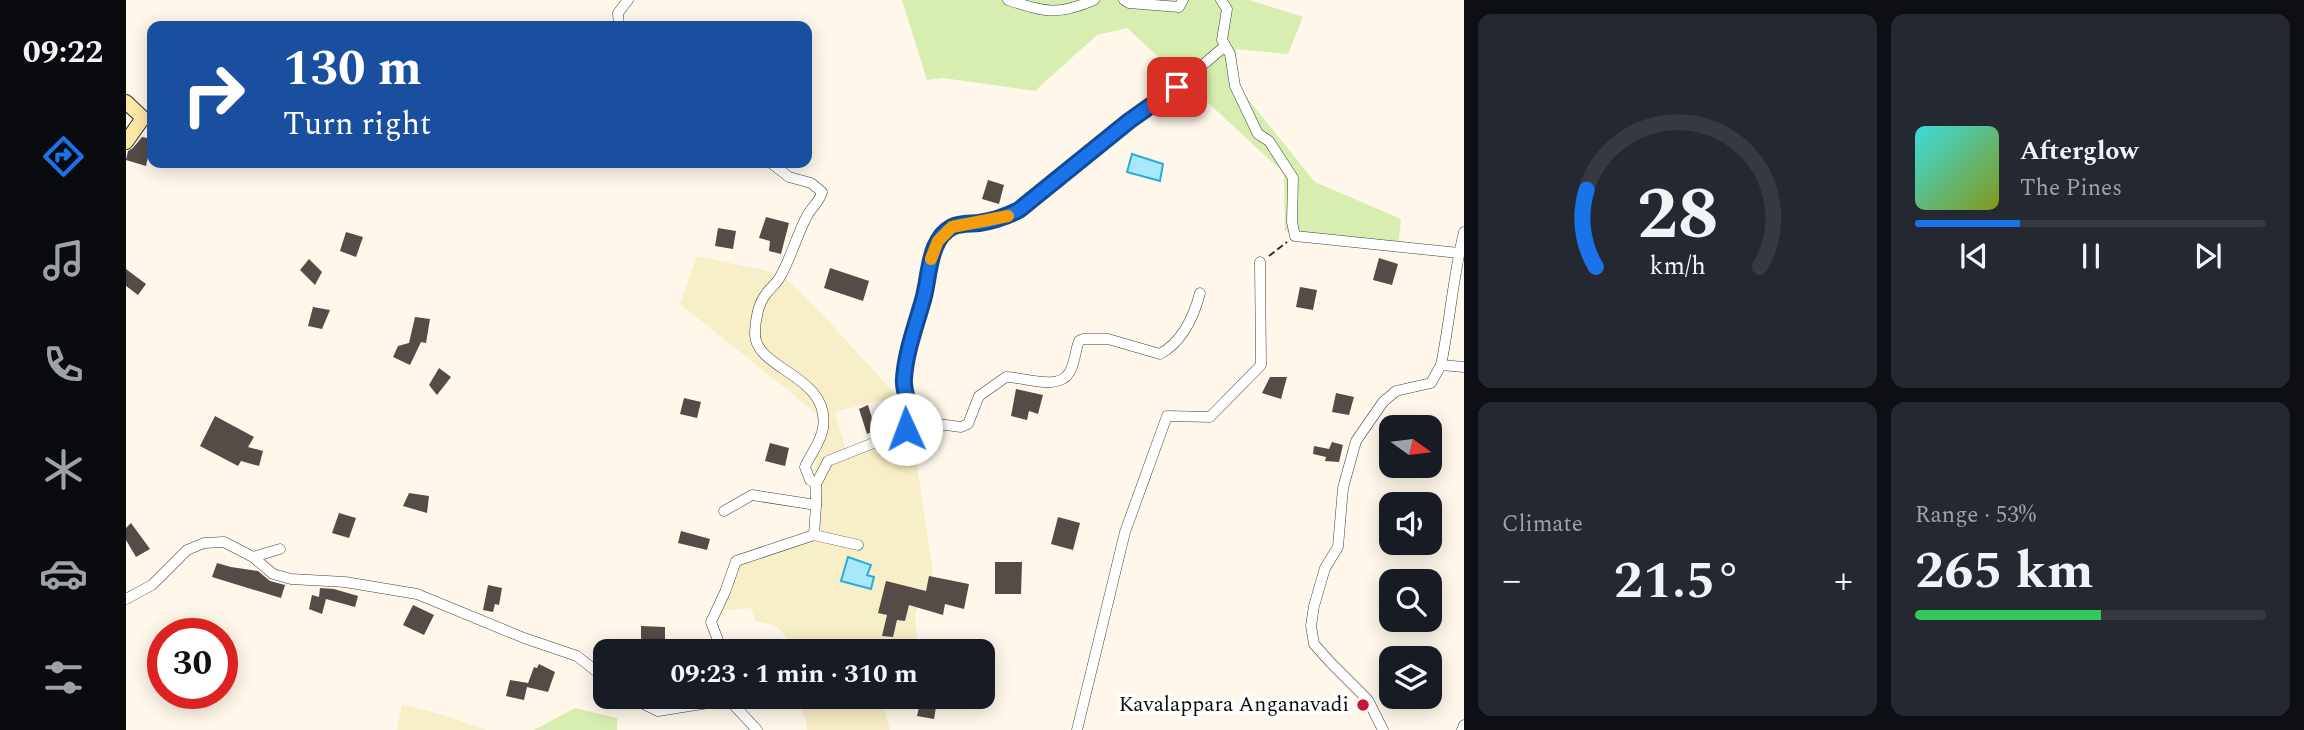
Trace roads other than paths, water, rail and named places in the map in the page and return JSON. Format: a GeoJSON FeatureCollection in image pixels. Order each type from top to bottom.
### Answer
{"type":"FeatureCollection","features":[{"type":"Feature","properties":{"kind":"main road"},"geometry":{"type":"LineString","coordinates":[[126,102],[147,119]]}},
{"type":"Feature","properties":{"kind":"main road"},"geometry":{"type":"LineString","coordinates":[[126,142],[147,121]]}},
{"type":"Feature","properties":{"kind":"street"},"geometry":{"type":"LineString","coordinates":[[619,21],[618,13],[628,0]]}},
{"type":"Feature","properties":{"kind":"street"},"geometry":{"type":"LineString","coordinates":[[1008,0],[1049,12],[1071,10],[1094,0]]}},
{"type":"Feature","properties":{"kind":"street"},"geometry":{"type":"LineString","coordinates":[[1124,0],[1129,3],[1179,7],[1183,0]]}},
{"type":"Feature","properties":{"kind":"street"},"geometry":{"type":"LineString","coordinates":[[1222,0],[1227,9],[1222,40],[1230,54],[1235,86],[1258,134],[1269,141],[1293,178],[1292,222],[1295,236],[1459,253]]}},
{"type":"Feature","properties":{"kind":"street"},"geometry":{"type":"LineString","coordinates":[[814,535],[816,484],[828,461],[906,429],[909,424],[911,411],[903,390],[904,375],[924,297],[926,276],[934,250],[944,233],[952,227],[981,223],[1008,216],[1019,210],[1129,121],[1177,87],[1225,46]]}},
{"type":"Feature","properties":{"kind":"street"},"geometry":{"type":"LineString","coordinates":[[777,168],[789,177],[811,183],[822,192],[798,234],[780,278],[764,296],[758,311],[755,335],[757,346],[765,355],[810,388],[821,405],[823,429],[805,467],[810,480],[816,484]]}},
{"type":"Feature","properties":{"kind":"street"},"geometry":{"type":"LineString","coordinates":[[1382,730],[1368,700],[1329,662],[1314,643],[1311,626],[1314,606],[1325,568],[1338,547],[1343,488],[1356,441],[1383,402],[1396,391],[1431,383],[1441,365],[1464,232]]}},
{"type":"Feature","properties":{"kind":"street"},"geometry":{"type":"LineString","coordinates":[[1077,730],[1125,532],[1167,416],[1210,417],[1261,365],[1260,262]]}},
{"type":"Feature","properties":{"kind":"street"},"geometry":{"type":"LineString","coordinates":[[909,424],[923,422],[961,427],[968,424],[979,396],[1006,377],[1060,381],[1069,373],[1079,341],[1083,339],[1108,339],[1160,354],[1169,349],[1182,334],[1196,308],[1200,293]]}},
{"type":"Feature","properties":{"kind":"street"},"geometry":{"type":"LineString","coordinates":[[1441,365],[1464,368]]}},
{"type":"Feature","properties":{"kind":"street"},"geometry":{"type":"LineString","coordinates":[[724,511],[752,495],[816,505]]}},
{"type":"Feature","properties":{"kind":"street"},"geometry":{"type":"LineString","coordinates":[[717,639],[711,622],[736,561],[814,535],[858,545]]}},
{"type":"Feature","properties":{"kind":"street"},"geometry":{"type":"LineString","coordinates":[[126,599],[152,585],[187,550],[204,543],[224,542],[253,557],[273,574],[291,579],[345,582],[417,594],[524,638],[577,656],[593,669]]}},
{"type":"Feature","properties":{"kind":"street"},"geometry":{"type":"LineString","coordinates":[[253,557],[280,549]]}},
{"type":"Feature","properties":{"kind":"street"},"geometry":{"type":"LineString","coordinates":[[652,709],[658,712],[675,709]]}},
{"type":"Feature","properties":{"kind":"street"},"geometry":{"type":"LineString","coordinates":[[739,709],[757,730]]}},
{"type":"Feature","properties":{"kind":"water"},"geometry":{"type":"Polygon","coordinates":[[[1132,154],[1163,164],[1160,181],[1127,172],[1132,154]]]}},
{"type":"Feature","properties":{"kind":"water"},"geometry":{"type":"Polygon","coordinates":[[[848,557],[871,565],[867,575],[874,577],[871,589],[841,581],[848,557]]]}},
{"type":"Feature","properties":{"kind":"place","name":"Kavalappara Anganavadi"},"geometry":{"type":"Point","coordinates":[1363,705]}}]}
